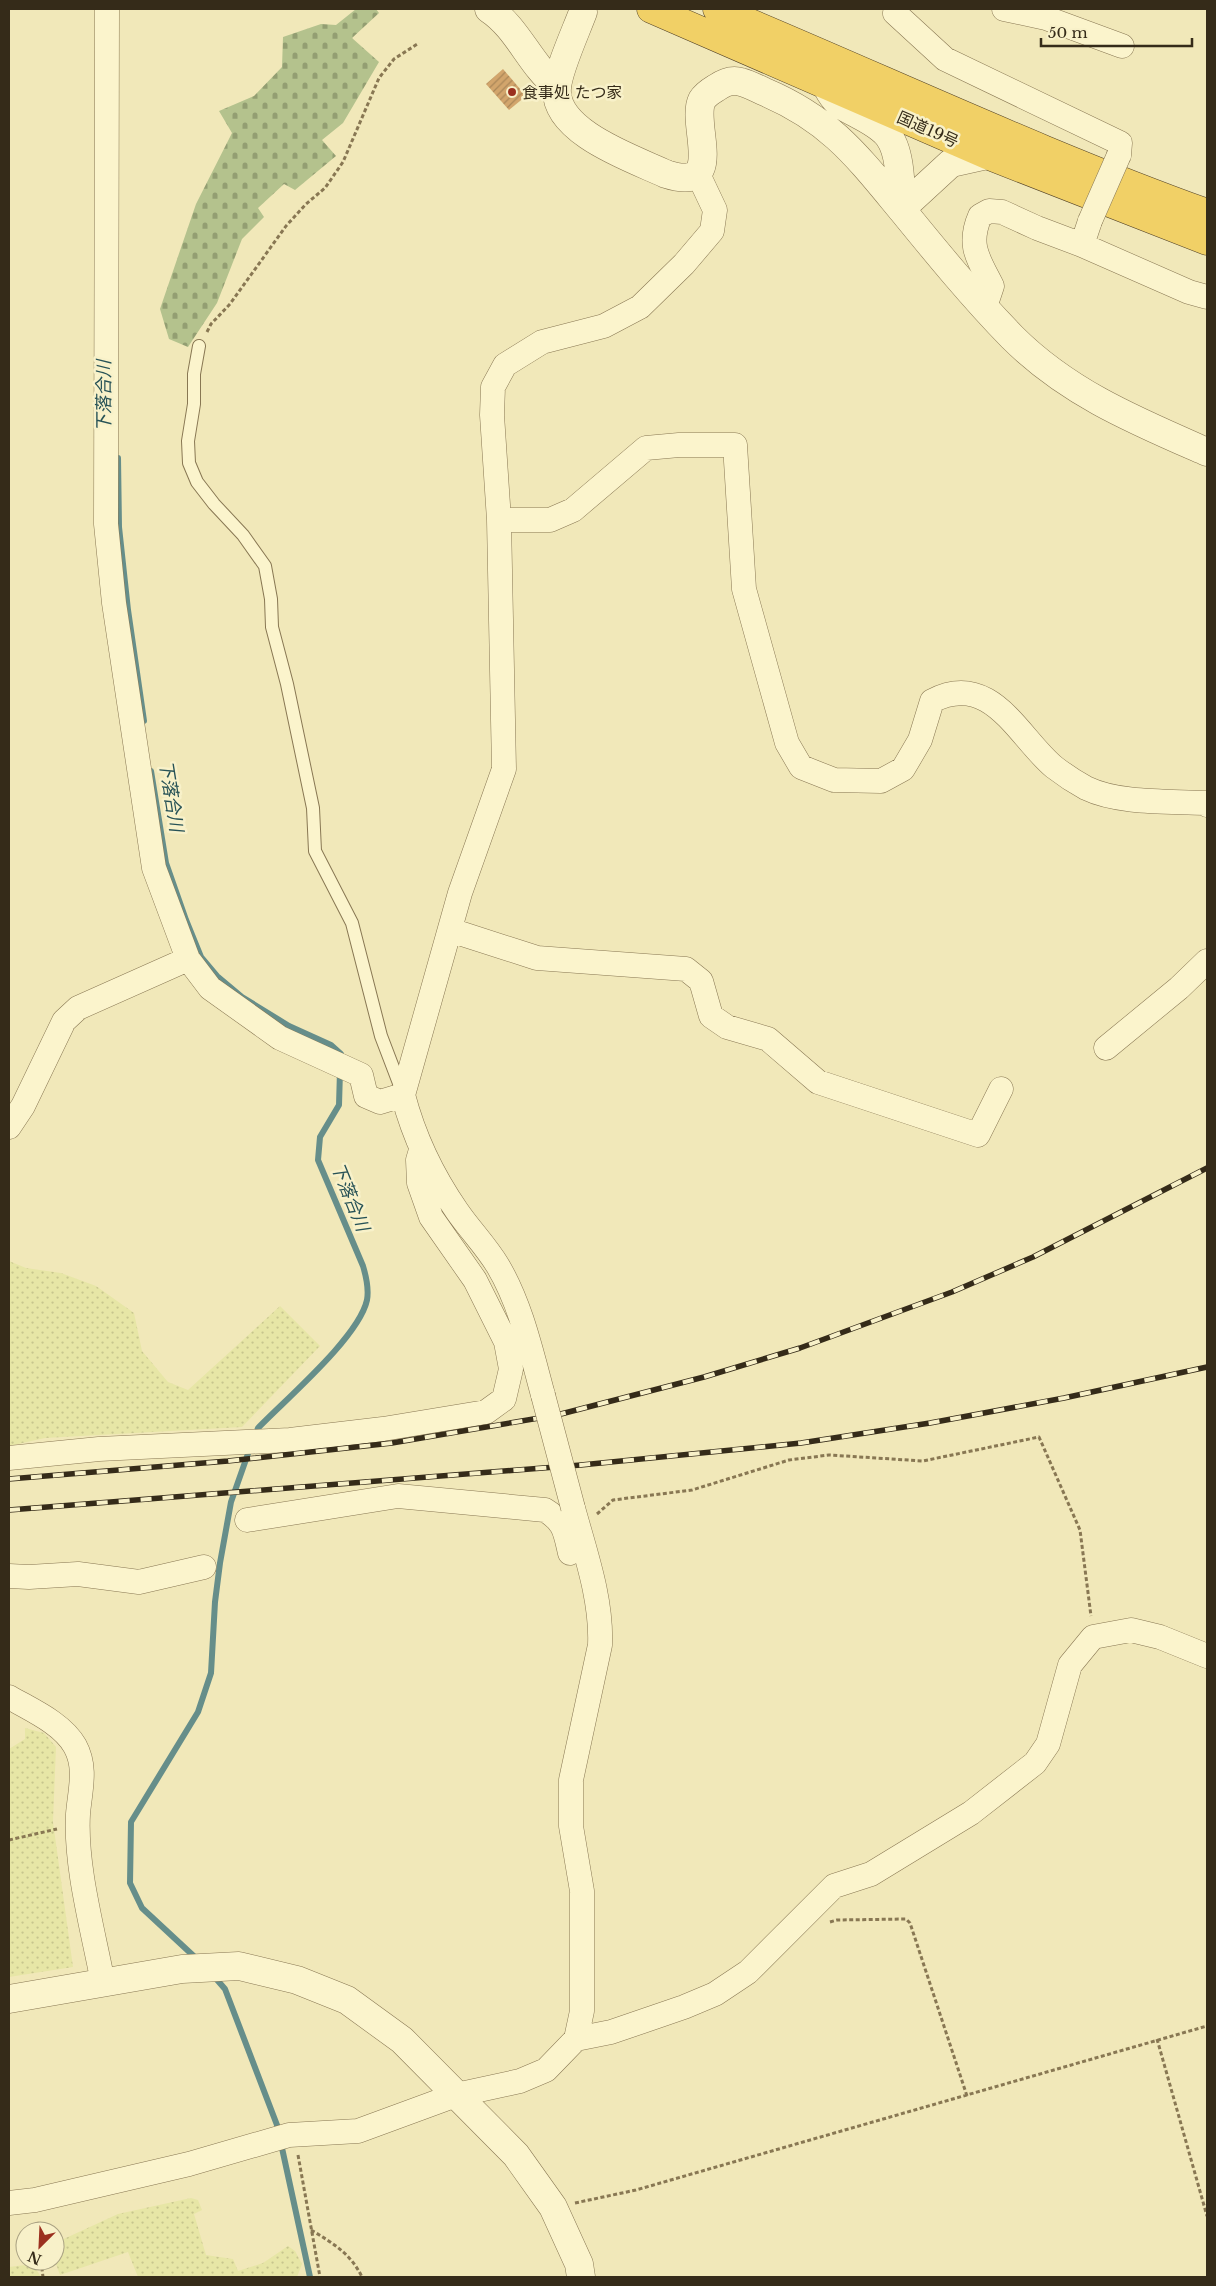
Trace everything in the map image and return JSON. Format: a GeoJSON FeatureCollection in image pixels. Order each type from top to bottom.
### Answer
{"type":"FeatureCollection","features":[{"type":"Feature","properties":{"kind":"highway","name":"国道19号"},"geometry":{"type":"LineString","coordinates":[[651,9],[987,155],[1207,241]]}},
{"type":"Feature","properties":{"kind":"highway","name":"国道19号"},"geometry":{"type":"LineString","coordinates":[[717,9],[1005,134],[1126,184],[1207,213]]}},
{"type":"Feature","properties":{"kind":"street"},"geometry":{"type":"LineString","coordinates":[[107,9],[106,524],[114,603],[154,868],[188,959],[210,988],[280,1038],[361,1075],[366,1096],[380,1102],[403,1095]]}},
{"type":"Feature","properties":{"kind":"street"},"geometry":{"type":"LineString","coordinates":[[488,9],[512,31],[547,78],[557,86]]}},
{"type":"Feature","properties":{"kind":"street"},"geometry":{"type":"LineString","coordinates":[[896,9],[895,13],[945,59],[1120,143],[1120,154],[1090,221],[1082,245]]}},
{"type":"Feature","properties":{"kind":"street"},"geometry":{"type":"LineString","coordinates":[[1004,9],[1046,18],[1122,46]]}},
{"type":"Feature","properties":{"kind":"street"},"geometry":{"type":"LineString","coordinates":[[583,12],[557,86],[559,105],[567,118],[579,130],[595,140],[678,178],[689,177],[697,172],[702,162],[704,149],[699,125],[702,100],[709,92],[731,81],[741,82],[792,103],[830,130],[861,160],[985,307],[1012,337],[1049,369],[1115,412],[1207,452]]}},
{"type":"Feature","properties":{"kind":"street"},"geometry":{"type":"LineString","coordinates":[[825,83],[835,102],[869,120],[889,136],[895,150],[900,181],[901,209]]}},
{"type":"Feature","properties":{"kind":"street"},"geometry":{"type":"LineString","coordinates":[[901,209],[950,163],[987,155]]}},
{"type":"Feature","properties":{"kind":"street"},"geometry":{"type":"LineString","coordinates":[[9,2203],[35,2200],[189,2164],[284,2137],[358,2131],[456,2095],[520,2082],[546,2070],[576,2039],[582,2011],[582,1891],[571,1826],[571,1780],[600,1645],[601,1626],[583,1512],[543,1395],[515,1301],[497,1265],[456,1211],[421,1150],[412,1128],[403,1095],[460,892],[504,769],[499,520],[492,415],[493,387],[505,365],[542,342],[604,326],[640,307],[684,264],[712,231],[715,210],[697,172]]}},
{"type":"Feature","properties":{"kind":"street"},"geometry":{"type":"LineString","coordinates":[[985,307],[992,286],[975,252],[973,238],[980,216],[989,211],[1002,212],[1189,292],[1207,297]]}},
{"type":"Feature","properties":{"kind":"street"},"geometry":{"type":"LineString","coordinates":[[499,520],[550,520],[573,510],[646,448],[679,445],[735,445],[744,589],[787,743],[801,766],[834,780],[880,781],[903,769],[920,740],[932,701],[947,693],[976,694],[1009,716],[1053,766],[1086,788],[1119,798],[1206,803],[1207,805]]}},
{"type":"Feature","properties":{"kind":"street"},"geometry":{"type":"LineString","coordinates":[[450,930],[537,958],[686,969],[701,981],[711,1016],[727,1027],[768,1039],[818,1082],[978,1135],[1001,1089]]}},
{"type":"Feature","properties":{"kind":"street"},"geometry":{"type":"LineString","coordinates":[[9,1127],[23,1106],[64,1022],[78,1008],[188,959]]}},
{"type":"Feature","properties":{"kind":"street"},"geometry":{"type":"LineString","coordinates":[[1106,1048],[1179,988],[1207,961]]}},
{"type":"Feature","properties":{"kind":"street"},"geometry":{"type":"LineString","coordinates":[[9,1458],[99,1448],[265,1442],[383,1429],[486,1412],[504,1399],[511,1369],[506,1342],[475,1280],[431,1217],[419,1183],[418,1160],[421,1150]]}},
{"type":"Feature","properties":{"kind":"street"},"geometry":{"type":"LineString","coordinates":[[248,1520],[398,1496],[545,1510],[555,1516],[564,1527],[573,1568],[592,1577]]}},
{"type":"Feature","properties":{"kind":"street"},"geometry":{"type":"LineString","coordinates":[[9,1576],[29,1578],[78,1574],[139,1582],[204,1567]]}},
{"type":"Feature","properties":{"kind":"street"},"geometry":{"type":"LineString","coordinates":[[576,2039],[629,2026],[715,1994],[748,1972],[834,1886],[871,1874],[978,1807],[1035,1763],[1048,1744],[1070,1665],[1093,1637],[1131,1630],[1160,1637],[1207,1656]]}},
{"type":"Feature","properties":{"kind":"street"},"geometry":{"type":"LineString","coordinates":[[9,1697],[56,1725],[75,1745],[83,1764],[78,1825],[79,1854],[103,1983]]}},
{"type":"Feature","properties":{"kind":"street"},"geometry":{"type":"LineString","coordinates":[[9,1999],[190,1969],[239,1966],[297,1980],[347,2000],[402,2040],[516,2155],[553,2207],[579,2264],[582,2277]]}},
{"type":"Feature","properties":{"kind":"lane"},"geometry":{"type":"LineString","coordinates":[[199,346],[194,374],[194,404],[188,441],[189,463],[197,482],[214,504],[243,535],[265,566],[271,599],[272,627],[287,684],[313,808],[316,851],[352,923],[381,1036],[403,1095]]}},
{"type":"Feature","properties":{"kind":"path"},"geometry":{"type":"LineString","coordinates":[[199,346],[212,324],[230,304],[286,226],[306,204],[325,188],[343,162],[380,78],[394,58],[419,42]]}},
{"type":"Feature","properties":{"kind":"path"},"geometry":{"type":"LineString","coordinates":[[583,1512],[612,1500],[692,1490],[789,1460],[829,1455],[922,1461],[1039,1437],[1080,1530],[1093,1637]]}},
{"type":"Feature","properties":{"kind":"path"},"geometry":{"type":"LineString","coordinates":[[9,1840],[78,1825]]}},
{"type":"Feature","properties":{"kind":"path"},"geometry":{"type":"LineString","coordinates":[[824,1925],[836,1920],[906,1919],[910,1923],[967,2096]]}},
{"type":"Feature","properties":{"kind":"path"},"geometry":{"type":"LineString","coordinates":[[553,2207],[636,2190],[1207,2026]]}},
{"type":"Feature","properties":{"kind":"path"},"geometry":{"type":"LineString","coordinates":[[1157,2039],[1207,2216]]}},
{"type":"Feature","properties":{"kind":"path"},"geometry":{"type":"LineString","coordinates":[[284,2137],[311,2229],[320,2277]]}},
{"type":"Feature","properties":{"kind":"path"},"geometry":{"type":"LineString","coordinates":[[311,2229],[338,2246],[355,2263],[362,2277]]}},
{"type":"Feature","properties":{"kind":"shaded area"},"geometry":{"type":"Polygon","coordinates":[[[9,1261],[26,1268],[61,1273],[96,1286],[134,1313],[142,1351],[168,1382],[188,1390],[280,1306],[320,1346],[242,1427],[45,1438],[9,1446],[9,1261]]]}},
{"type":"Feature","properties":{"kind":"shaded area"},"geometry":{"type":"Polygon","coordinates":[[[25,1728],[44,1733],[56,1747],[53,1822],[73,1967],[9,1977],[9,1749],[25,1739],[25,1728]]]}},
{"type":"Feature","properties":{"kind":"shaded area"},"geometry":{"type":"Polygon","coordinates":[[[191,2198],[198,2200],[202,2210],[194,2214],[206,2255],[233,2259],[238,2271],[263,2263],[288,2246],[295,2251],[302,2264],[297,2277],[138,2277],[128,2252],[60,2275],[59,2271],[65,2271],[65,2238],[118,2214],[191,2198]]]}},
{"type":"Feature","properties":{"kind":"shaded area"},"geometry":{"type":"Polygon","coordinates":[[[15,2266],[15,2271],[37,2271],[41,2277],[9,2277],[9,2267],[15,2266]]]}},
{"type":"Feature","properties":{"kind":"green space"},"geometry":{"type":"Polygon","coordinates":[[[356,9],[376,9],[379,13],[352,38],[379,62],[343,123],[322,140],[336,156],[295,190],[284,184],[258,208],[264,217],[242,239],[217,303],[188,347],[169,339],[160,309],[196,204],[232,133],[219,111],[254,96],[282,67],[283,37],[321,24],[336,25],[356,9]]]}},
{"type":"Feature","properties":{"kind":"building"},"geometry":{"type":"Polygon","coordinates":[[[503,69],[526,96],[509,110],[486,84],[503,69]]]}},
{"type":"Feature","properties":{"kind":"waterway","name":"下落合川"},"geometry":{"type":"LineString","coordinates":[[118,458],[119,527],[128,610],[144,721]]}},
{"type":"Feature","properties":{"kind":"waterway","name":"下落合川"},"geometry":{"type":"LineString","coordinates":[[151,771],[166,863],[201,957],[217,976],[242,997],[289,1026],[331,1045],[341,1054],[341,1058]]}},
{"type":"Feature","properties":{"kind":"waterway","name":"下落合川"},"geometry":{"type":"LineString","coordinates":[[255,1436],[258,1428],[303,1385],[351,1332],[361,1315],[368,1296],[363,1266],[318,1160],[320,1137],[339,1105],[340,1071]]}},
{"type":"Feature","properties":{"kind":"waterway"},"geometry":{"type":"LineString","coordinates":[[198,1960],[142,1908],[130,1883],[131,1822],[198,1712],[211,1673],[215,1602],[220,1563],[231,1502],[250,1448]]}},
{"type":"Feature","properties":{"kind":"waterway"},"geometry":{"type":"LineString","coordinates":[[212,1974],[225,1989],[277,2125],[310,2277]]}},
{"type":"Feature","properties":{"kind":"railway"},"geometry":{"type":"LineString","coordinates":[[9,1479],[228,1461],[392,1443],[557,1415],[704,1377],[800,1348],[952,1292],[1033,1257],[1207,1168]]}},
{"type":"Feature","properties":{"kind":"railway"},"geometry":{"type":"LineString","coordinates":[[9,1510],[581,1465],[801,1443],[930,1423],[1064,1398],[1207,1367]]}},
{"type":"Feature","properties":{"kind":"place","name":"食事処 たつ家"},"geometry":{"type":"Point","coordinates":[512,92]}}]}
